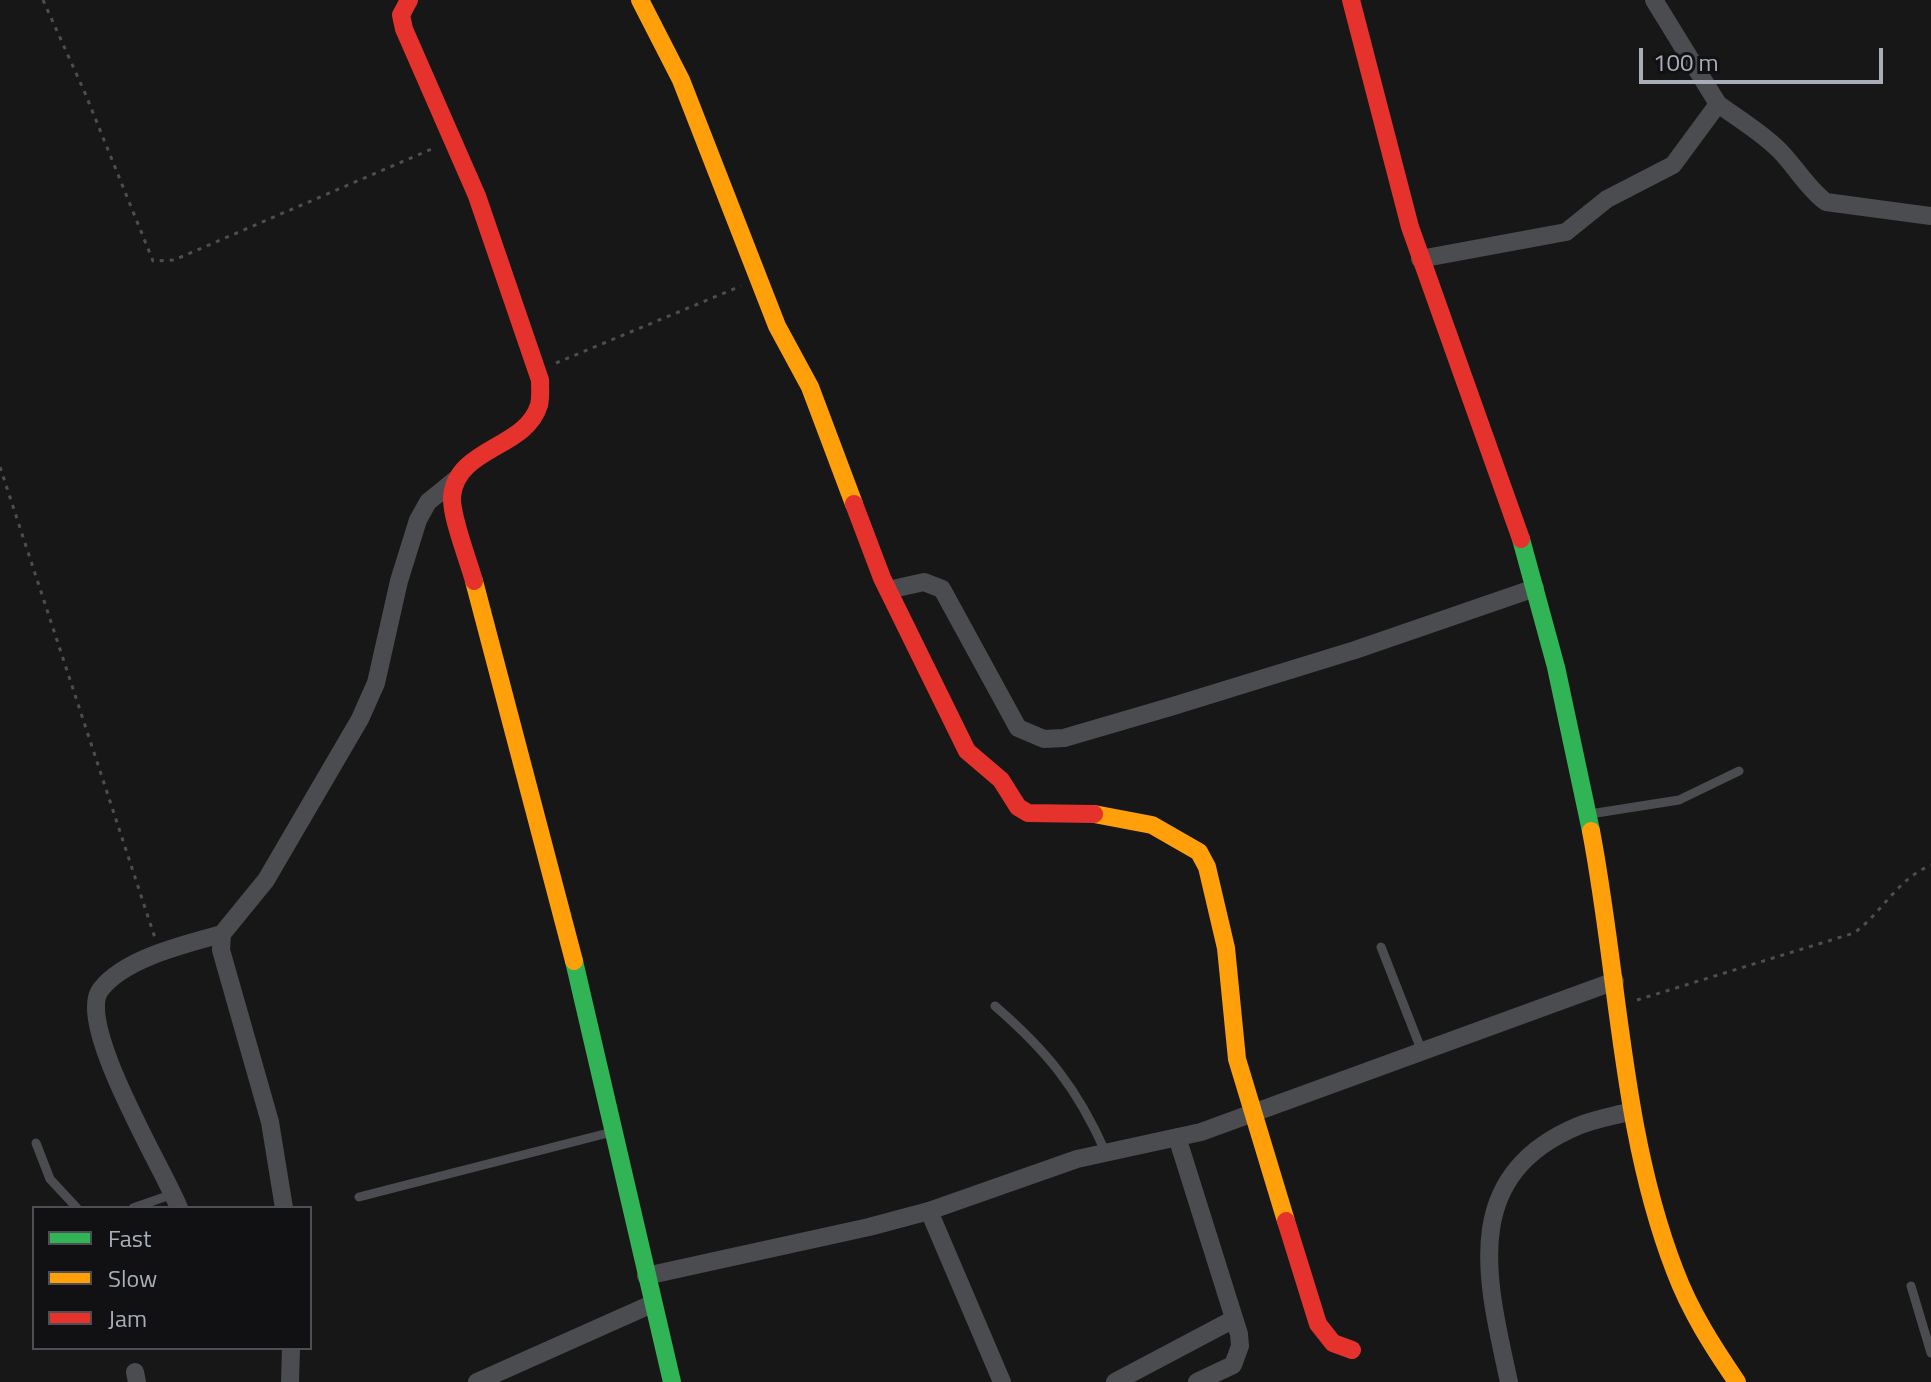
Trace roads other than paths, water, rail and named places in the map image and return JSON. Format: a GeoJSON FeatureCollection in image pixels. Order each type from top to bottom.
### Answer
{"type":"FeatureCollection","features":[{"type":"Feature","properties":{"kind":"street"},"geometry":{"type":"LineString","coordinates":[[640,0],[681,80],[777,326],[810,387],[888,590],[967,751],[1001,780],[1018,807],[1043,815],[1090,813],[1123,817],[1152,825],[1199,852],[1214,890],[1226,948],[1237,1059],[1318,1324],[1333,1343],[1352,1350]]}},
{"type":"Feature","properties":{"kind":"street"},"geometry":{"type":"LineString","coordinates":[[1351,0],[1388,152],[1420,259],[1499,467],[1535,588],[1605,907],[1632,1111],[1650,1195],[1676,1275],[1708,1340],[1737,1382]]}},
{"type":"Feature","properties":{"kind":"street"},"geometry":{"type":"LineString","coordinates":[[1654,0],[1718,104],[1769,139],[1797,169],[1812,192],[1826,202],[1931,216]]}},
{"type":"Feature","properties":{"kind":"street"},"geometry":{"type":"LineString","coordinates":[[176,1201],[125,1100],[95,1020],[94,1004],[99,990],[135,965],[160,953],[222,934],[266,880],[360,719],[376,683],[399,581],[418,520],[428,502],[471,463],[533,422],[542,397],[538,370],[521,316],[453,140],[410,44],[401,5]]}},
{"type":"Feature","properties":{"kind":"street"},"geometry":{"type":"LineString","coordinates":[[1420,259],[1566,232],[1607,199],[1673,165],[1718,104]]}},
{"type":"Feature","properties":{"kind":"street"},"geometry":{"type":"LineString","coordinates":[[455,480],[452,498],[457,524],[560,901],[672,1382]]}},
{"type":"Feature","properties":{"kind":"street"},"geometry":{"type":"LineString","coordinates":[[888,590],[924,582],[942,589],[1018,728],[1044,739],[1064,738],[1184,703],[1355,650],[1535,588]]}},
{"type":"Feature","properties":{"kind":"street"},"geometry":{"type":"LineString","coordinates":[[222,934],[221,950],[273,1137],[284,1206]]}},
{"type":"Feature","properties":{"kind":"street"},"geometry":{"type":"LineString","coordinates":[[646,1276],[929,1211],[1105,1151],[1177,1137],[1254,1113],[1421,1049],[1615,981]]}},
{"type":"Feature","properties":{"kind":"street"},"geometry":{"type":"LineString","coordinates":[[1509,1382],[1487,1260],[1489,1224],[1498,1198],[1521,1164],[1546,1142],[1580,1125],[1632,1111]]}},
{"type":"Feature","properties":{"kind":"street"},"geometry":{"type":"LineString","coordinates":[[1177,1137],[1239,1334],[1238,1356],[1224,1371],[1197,1382]]}},
{"type":"Feature","properties":{"kind":"street"},"geometry":{"type":"LineString","coordinates":[[929,1211],[1002,1382]]}},
{"type":"Feature","properties":{"kind":"street"},"geometry":{"type":"LineString","coordinates":[[477,1382],[652,1304]]}},
{"type":"Feature","properties":{"kind":"street"},"geometry":{"type":"LineString","coordinates":[[1115,1382],[1234,1319]]}},
{"type":"Feature","properties":{"kind":"street"},"geometry":{"type":"LineString","coordinates":[[290,1382],[291,1350]]}},
{"type":"Feature","properties":{"kind":"lane"},"geometry":{"type":"LineString","coordinates":[[1586,815],[1679,800],[1706,790],[1739,771]]}},
{"type":"Feature","properties":{"kind":"lane"},"geometry":{"type":"LineString","coordinates":[[1381,947],[1421,1049]]}},
{"type":"Feature","properties":{"kind":"lane"},"geometry":{"type":"LineString","coordinates":[[995,1006],[1042,1048],[1057,1067],[1087,1111],[1105,1151]]}},
{"type":"Feature","properties":{"kind":"lane"},"geometry":{"type":"LineString","coordinates":[[359,1197],[612,1131]]}},
{"type":"Feature","properties":{"kind":"lane"},"geometry":{"type":"LineString","coordinates":[[36,1143],[50,1179],[75,1206]]}},
{"type":"Feature","properties":{"kind":"lane"},"geometry":{"type":"LineString","coordinates":[[145,1206],[176,1201]]}},
{"type":"Feature","properties":{"kind":"lane"},"geometry":{"type":"LineString","coordinates":[[1911,1286],[1931,1353]]}}]}
